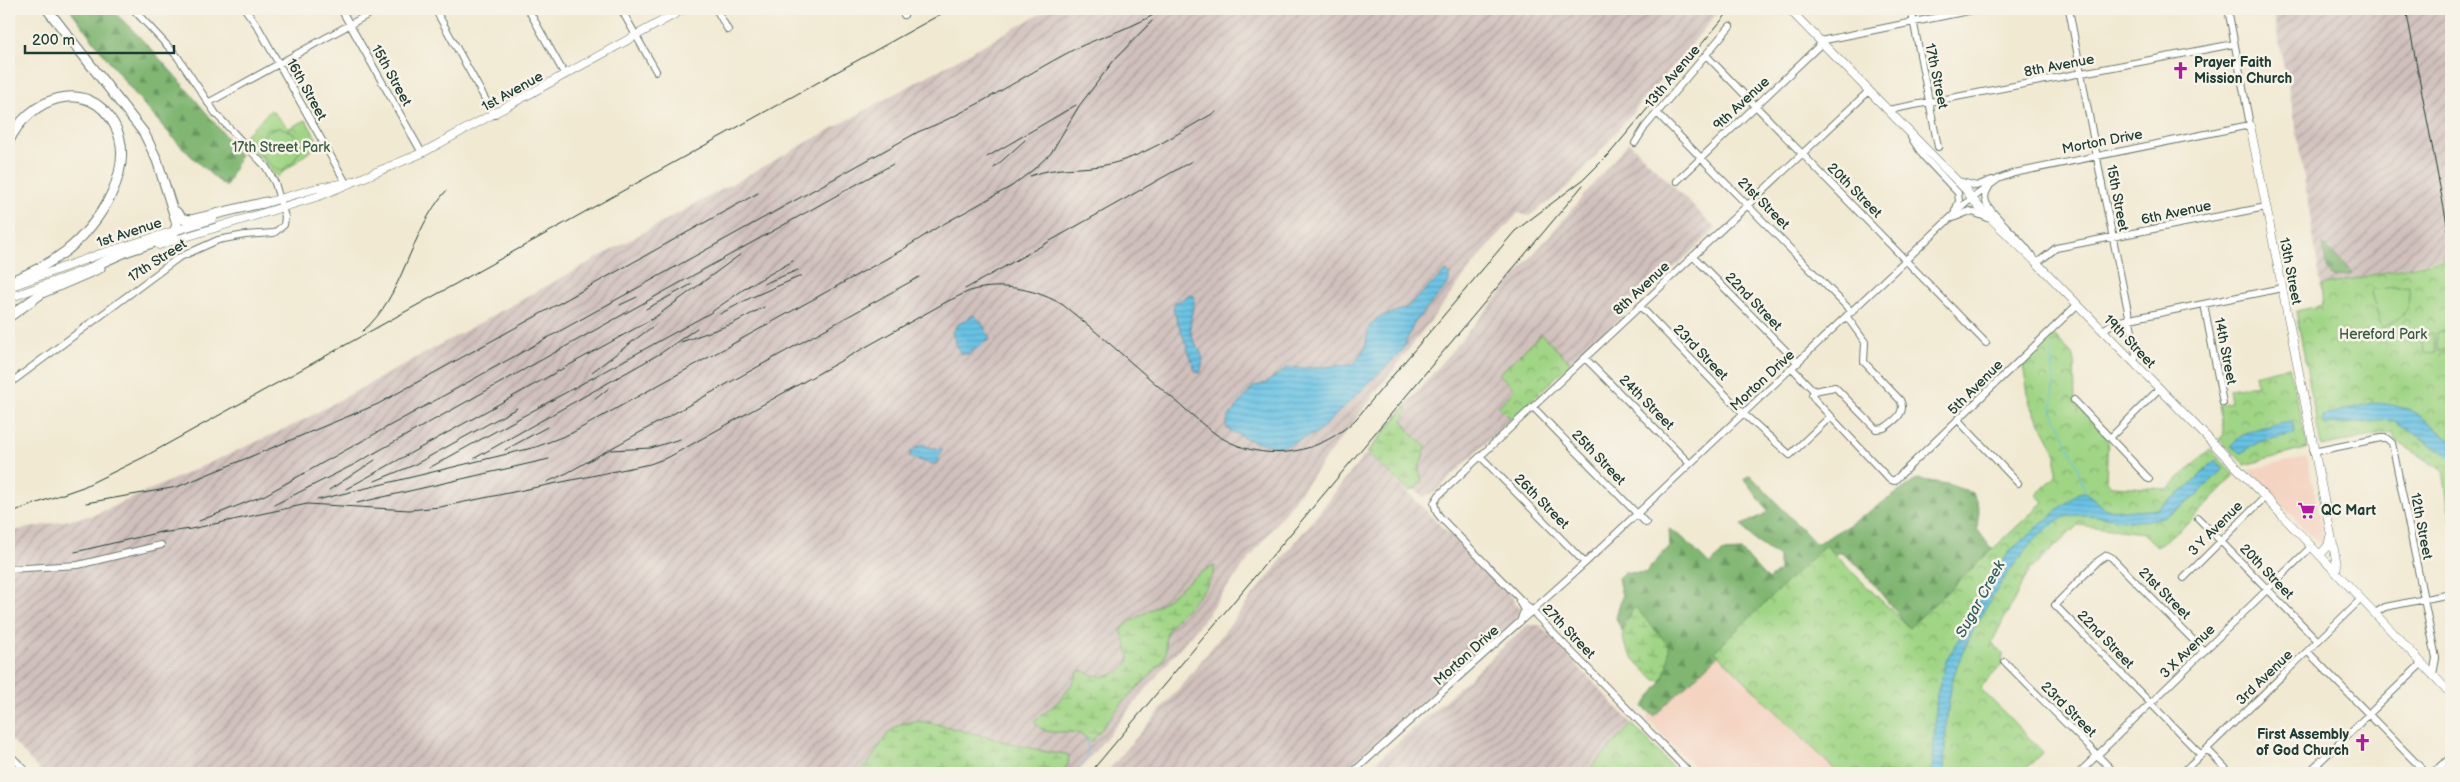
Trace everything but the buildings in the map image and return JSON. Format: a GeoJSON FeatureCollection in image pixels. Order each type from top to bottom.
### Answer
{"type":"FeatureCollection","features":[{"type":"Feature","properties":{"kind":"highway"},"geometry":{"type":"LineString","coordinates":[[46,9],[144,133],[157,160],[177,224],[176,230],[167,238],[128,251],[92,268]]}},
{"type":"Feature","properties":{"kind":"highway"},"geometry":{"type":"LineString","coordinates":[[9,141],[22,120],[39,105],[58,98],[72,97],[92,103],[105,112],[115,126],[121,150],[118,172],[111,194],[97,218],[83,235],[51,262],[9,282]]}},
{"type":"Feature","properties":{"kind":"highway"},"geometry":{"type":"LineString","coordinates":[[172,207],[183,219],[191,220],[266,202]]}},
{"type":"Feature","properties":{"kind":"highway"},"geometry":{"type":"LineString","coordinates":[[9,317],[42,293],[126,256]]}},
{"type":"Feature","properties":{"kind":"main road","name":"1st Avenue"},"geometry":{"type":"LineString","coordinates":[[9,298],[126,256],[319,196],[346,183],[422,153],[684,9]]}},
{"type":"Feature","properties":{"kind":"main road","name":"19th Street"},"geometry":{"type":"LineString","coordinates":[[1789,9],[1955,179],[1991,220],[2036,262],[2265,497],[2451,694]]}},
{"type":"Feature","properties":{"kind":"main road","name":"13th Street"},"geometry":{"type":"LineString","coordinates":[[2250,125],[2313,452],[2337,565],[2336,571]]}},
{"type":"Feature","properties":{"kind":"main road","name":"1st Avenue"},"geometry":{"type":"LineString","coordinates":[[9,287],[176,230],[266,202],[317,188],[346,183]]}},
{"type":"Feature","properties":{"kind":"main road"},"geometry":{"type":"LineString","coordinates":[[2320,555],[2328,546],[2330,537]]}},
{"type":"Feature","properties":{"kind":"street","name":"17th Street"},"geometry":{"type":"LineString","coordinates":[[9,384],[178,258],[218,240],[244,235],[278,232],[285,222],[275,183],[266,167],[208,103],[177,56],[133,9]]}},
{"type":"Feature","properties":{"kind":"street","name":"16th Street"},"geometry":{"type":"LineString","coordinates":[[245,9],[258,27],[346,183]]}},
{"type":"Feature","properties":{"kind":"street","name":"15th Street"},"geometry":{"type":"LineString","coordinates":[[341,9],[422,153]]}},
{"type":"Feature","properties":{"kind":"street"},"geometry":{"type":"LineString","coordinates":[[208,103],[378,9]]}},
{"type":"Feature","properties":{"kind":"street"},"geometry":{"type":"LineString","coordinates":[[435,9],[494,115]]}},
{"type":"Feature","properties":{"kind":"street"},"geometry":{"type":"LineString","coordinates":[[528,9],[565,76]]}},
{"type":"Feature","properties":{"kind":"street"},"geometry":{"type":"LineString","coordinates":[[621,9],[656,71]]}},
{"type":"Feature","properties":{"kind":"street"},"geometry":{"type":"LineString","coordinates":[[716,9],[728,30]]}},
{"type":"Feature","properties":{"kind":"street","name":"17th Street"},"geometry":{"type":"LineString","coordinates":[[1911,9],[1938,147]]}},
{"type":"Feature","properties":{"kind":"street"},"geometry":{"type":"LineString","coordinates":[[1821,42],[1912,21],[1978,9]]}},
{"type":"Feature","properties":{"kind":"street","name":"15th Street"},"geometry":{"type":"LineString","coordinates":[[2069,9],[2136,354],[2134,362]]}},
{"type":"Feature","properties":{"kind":"street","name":"13th Street"},"geometry":{"type":"LineString","coordinates":[[2228,9],[2250,125]]}},
{"type":"Feature","properties":{"kind":"street","name":"13th Avenue"},"geometry":{"type":"LineString","coordinates":[[1635,143],[1657,113],[1730,26]]}},
{"type":"Feature","properties":{"kind":"street","name":"9th Avenue"},"geometry":{"type":"LineString","coordinates":[[1677,180],[1821,42]]}},
{"type":"Feature","properties":{"kind":"street","name":"8th Avenue"},"geometry":{"type":"LineString","coordinates":[[1888,110],[2234,44]]}},
{"type":"Feature","properties":{"kind":"street","name":"20th Street"},"geometry":{"type":"LineString","coordinates":[[1706,55],[1986,343]]}},
{"type":"Feature","properties":{"kind":"street","name":"8th Avenue"},"geometry":{"type":"LineString","coordinates":[[1434,505],[1440,495],[1869,91]]}},
{"type":"Feature","properties":{"kind":"street","name":"21st Street"},"geometry":{"type":"LineString","coordinates":[[1657,113],[1749,205],[1850,314],[1865,342],[1864,362],[1902,402],[1902,412],[1884,428],[1876,429],[1835,387],[1814,391]]}},
{"type":"Feature","properties":{"kind":"street","name":"Morton Drive"},"geometry":{"type":"LineString","coordinates":[[1352,773],[1533,612],[1951,218],[1991,184],[2004,176],[2097,155],[2250,125]]}},
{"type":"Feature","properties":{"kind":"street"},"geometry":{"type":"LineString","coordinates":[[1908,132],[1924,157],[1958,193],[1959,202],[1951,218]]}},
{"type":"Feature","properties":{"kind":"street"},"geometry":{"type":"LineString","coordinates":[[1955,179],[1964,184],[1976,186],[2004,176]]}},
{"type":"Feature","properties":{"kind":"street"},"geometry":{"type":"LineString","coordinates":[[1991,184],[1986,193],[1987,204],[2028,247],[2036,262]]}},
{"type":"Feature","properties":{"kind":"street","name":"6th Avenue"},"geometry":{"type":"LineString","coordinates":[[2036,262],[2056,248],[2266,207]]}},
{"type":"Feature","properties":{"kind":"street"},"geometry":{"type":"LineString","coordinates":[[1951,218],[1970,212],[1991,220]]}},
{"type":"Feature","properties":{"kind":"street","name":"22nd Street"},"geometry":{"type":"LineString","coordinates":[[1693,256],[1798,363]]}},
{"type":"Feature","properties":{"kind":"street"},"geometry":{"type":"LineString","coordinates":[[2102,330],[2114,322],[2129,318],[2282,288]]}},
{"type":"Feature","properties":{"kind":"street","name":"14th Street"},"geometry":{"type":"LineString","coordinates":[[2204,304],[2224,402]]}},
{"type":"Feature","properties":{"kind":"street","name":"5th Avenue"},"geometry":{"type":"LineString","coordinates":[[1831,416],[1889,479],[1894,481],[1959,421],[2078,305]]}},
{"type":"Feature","properties":{"kind":"street","name":"23rd Street"},"geometry":{"type":"LineString","coordinates":[[1640,306],[1744,414],[1790,455],[1831,416]]}},
{"type":"Feature","properties":{"kind":"street","name":"24th Street"},"geometry":{"type":"LineString","coordinates":[[1586,358],[1690,464]]}},
{"type":"Feature","properties":{"kind":"street"},"geometry":{"type":"LineString","coordinates":[[1792,368],[1814,391],[1814,398],[1831,416]]}},
{"type":"Feature","properties":{"kind":"street"},"geometry":{"type":"LineString","coordinates":[[2110,438],[2159,389]]}},
{"type":"Feature","properties":{"kind":"street"},"geometry":{"type":"LineString","coordinates":[[2074,400],[2149,480]]}},
{"type":"Feature","properties":{"kind":"street","name":"25th Street"},"geometry":{"type":"LineString","coordinates":[[1533,407],[1646,523]]}},
{"type":"Feature","properties":{"kind":"street"},"geometry":{"type":"LineString","coordinates":[[1959,421],[2018,482]]}},
{"type":"Feature","properties":{"kind":"street","name":"12th Street"},"geometry":{"type":"LineString","coordinates":[[2313,452],[2381,438],[2390,440],[2436,658],[2433,675]]}},
{"type":"Feature","properties":{"kind":"street","name":"26th Street"},"geometry":{"type":"LineString","coordinates":[[1481,457],[1586,563]]}},
{"type":"Feature","properties":{"kind":"street","name":"3 Y Avenue"},"geometry":{"type":"LineString","coordinates":[[2184,578],[2265,497]]}},
{"type":"Feature","properties":{"kind":"street","name":"27th Street"},"geometry":{"type":"LineString","coordinates":[[1434,505],[1441,518],[1690,773]]}},
{"type":"Feature","properties":{"kind":"street","name":"20th Street"},"geometry":{"type":"LineString","coordinates":[[2198,518],[2318,642]]}},
{"type":"Feature","properties":{"kind":"street"},"geometry":{"type":"LineString","coordinates":[[9,569],[78,566],[161,545]]}},
{"type":"Feature","properties":{"kind":"street","name":"3 X Avenue"},"geometry":{"type":"LineString","coordinates":[[2079,773],[2312,546]]}},
{"type":"Feature","properties":{"kind":"street","name":"21st Street"},"geometry":{"type":"LineString","coordinates":[[2055,605],[2098,561],[2107,555],[2112,557],[2204,650]]}},
{"type":"Feature","properties":{"kind":"street"},"geometry":{"type":"LineString","coordinates":[[1515,593],[1524,610],[1519,624]]}},
{"type":"Feature","properties":{"kind":"street"},"geometry":{"type":"LineString","coordinates":[[2375,613],[2385,607],[2451,594]]}},
{"type":"Feature","properties":{"kind":"street","name":"3rd Avenue"},"geometry":{"type":"LineString","coordinates":[[2182,773],[2362,599]]}},
{"type":"Feature","properties":{"kind":"street","name":"22nd Street"},"geometry":{"type":"LineString","coordinates":[[2055,605],[2201,755]]}},
{"type":"Feature","properties":{"kind":"street"},"geometry":{"type":"LineString","coordinates":[[2308,652],[2426,773]]}},
{"type":"Feature","properties":{"kind":"street","name":"23rd Street"},"geometry":{"type":"LineString","coordinates":[[2005,662],[2115,773]]}},
{"type":"Feature","properties":{"kind":"street"},"geometry":{"type":"LineString","coordinates":[[2308,773],[2422,663]]}},
{"type":"Feature","properties":{"kind":"street"},"geometry":{"type":"LineString","coordinates":[[2207,749],[2230,773]]}},
{"type":"Feature","properties":{"kind":"street"},"geometry":{"type":"LineString","coordinates":[[9,754],[28,773]]}},
{"type":"Feature","properties":{"kind":"street"},"geometry":{"type":"LineString","coordinates":[[2434,773],[2451,758]]}},
{"type":"Feature","properties":{"kind":"street"},"geometry":{"type":"LineString","coordinates":[[2317,765],[2325,773]]}},
{"type":"Feature","properties":{"kind":"shaded area"},"geometry":{"type":"Polygon","coordinates":[[[1049,9],[1721,9],[1571,185],[1529,216],[1518,213],[1476,261],[1198,626],[1077,773],[42,773],[9,737],[9,532],[94,515],[298,423],[1049,9]]]}},
{"type":"Feature","properties":{"kind":"shaded area"},"geometry":{"type":"Polygon","coordinates":[[[2272,9],[2451,9],[2451,256],[2321,286],[2295,121],[2272,9]]]}},
{"type":"Feature","properties":{"kind":"shaded area"},"geometry":{"type":"Polygon","coordinates":[[[1629,142],[1716,229],[1571,363],[1541,334],[1515,390],[1498,406],[1511,419],[1435,492],[1423,497],[1370,447],[1629,142]]]}},
{"type":"Feature","properties":{"kind":"shaded area"},"geometry":{"type":"Polygon","coordinates":[[[1367,452],[1511,596],[1519,608],[1519,615],[1515,622],[1341,773],[1106,773],[1186,680],[1367,452]]]}},
{"type":"Feature","properties":{"kind":"shaded area"},"geometry":{"type":"Polygon","coordinates":[[[2307,457],[2325,542],[2321,546],[2248,470],[2307,457]]]}},
{"type":"Feature","properties":{"kind":"shaded area"},"geometry":{"type":"Polygon","coordinates":[[[1528,625],[1540,625],[1632,724],[1586,773],[1364,773],[1528,625]]]}},
{"type":"Feature","properties":{"kind":"shaded area"},"geometry":{"type":"Polygon","coordinates":[[[1715,651],[1838,773],[1701,773],[1646,718],[1715,651]]]}},
{"type":"Feature","properties":{"kind":"green space"},"geometry":{"type":"Polygon","coordinates":[[[70,9],[111,9],[178,80],[240,155],[226,187],[183,148],[163,126],[124,80],[70,9]]]}},
{"type":"Feature","properties":{"kind":"green space","name":"17th Street Park"},"geometry":{"type":"Polygon","coordinates":[[[271,110],[289,128],[306,120],[319,144],[277,177],[243,137],[271,110]]]}},
{"type":"Feature","properties":{"kind":"green space"},"geometry":{"type":"Polygon","coordinates":[[[280,127],[293,133],[304,144],[291,165],[289,164],[283,171],[271,165],[253,145],[268,131],[280,127]]]}},
{"type":"Feature","properties":{"kind":"green space"},"geometry":{"type":"Polygon","coordinates":[[[2323,244],[2352,274],[2333,277],[2327,269],[2323,244]]]}},
{"type":"Feature","properties":{"kind":"green space","name":"Hereford Park"},"geometry":{"type":"Polygon","coordinates":[[[2450,258],[2451,522],[2443,471],[2395,440],[2393,432],[2321,446],[2296,311],[2323,305],[2321,286],[2450,258]]]}},
{"type":"Feature","properties":{"kind":"green space"},"geometry":{"type":"Polygon","coordinates":[[[2409,286],[2407,307],[2404,312],[2396,321],[2382,328],[2371,293],[2374,289],[2409,286]]]}},
{"type":"Feature","properties":{"kind":"green space"},"geometry":{"type":"Polygon","coordinates":[[[2446,330],[2450,349],[2438,351],[2435,333],[2446,330]]]}},
{"type":"Feature","properties":{"kind":"green space"},"geometry":{"type":"Polygon","coordinates":[[[2432,333],[2436,352],[2425,354],[2421,336],[2432,333]]]}},
{"type":"Feature","properties":{"kind":"green space"},"geometry":{"type":"Polygon","coordinates":[[[1541,334],[1571,363],[1511,419],[1498,406],[1515,390],[1499,374],[1541,334]]]}},
{"type":"Feature","properties":{"kind":"green space"},"geometry":{"type":"Polygon","coordinates":[[[2054,335],[2074,356],[2075,403],[2108,438],[2106,480],[2111,486],[2168,489],[2210,449],[2235,475],[2191,521],[2157,546],[2143,533],[2078,525],[2029,571],[1992,642],[2003,654],[2002,665],[1980,688],[2043,752],[2021,773],[1838,773],[1715,651],[1825,545],[1909,628],[2043,502],[2036,495],[2056,476],[2056,453],[2030,404],[2023,366],[2054,335]]]}},
{"type":"Feature","properties":{"kind":"green space"},"geometry":{"type":"Polygon","coordinates":[[[2289,366],[2308,448],[2245,465],[2220,439],[2224,434],[2219,405],[2231,402],[2229,389],[2257,385],[2255,375],[2289,366]]]}},
{"type":"Feature","properties":{"kind":"green space"},"geometry":{"type":"Polygon","coordinates":[[[1406,406],[1408,409],[1403,420],[1409,431],[1426,447],[1419,469],[1422,482],[1415,489],[1409,491],[1367,453],[1406,406]]]}},
{"type":"Feature","properties":{"kind":"green space"},"geometry":{"type":"Polygon","coordinates":[[[1750,475],[1816,544],[1849,525],[1918,479],[1947,484],[1973,493],[1979,509],[1977,529],[1994,552],[1923,646],[1859,566],[1840,552],[1821,560],[1654,716],[1643,707],[1662,681],[1635,607],[1624,621],[1622,631],[1616,618],[1622,596],[1618,578],[1624,572],[1645,573],[1670,546],[1669,529],[1683,538],[1710,565],[1722,552],[1742,551],[1768,580],[1779,571],[1779,557],[1755,541],[1742,525],[1769,512],[1744,479],[1750,475]]]}},
{"type":"Feature","properties":{"kind":"green space"},"geometry":{"type":"Polygon","coordinates":[[[1215,566],[1203,591],[1176,619],[1167,632],[1165,640],[1166,653],[1162,662],[1124,701],[1093,740],[1090,741],[1077,733],[1047,731],[1038,726],[1034,720],[1061,698],[1080,669],[1094,675],[1108,676],[1126,666],[1129,654],[1121,630],[1125,626],[1160,604],[1200,573],[1215,566]]]}},
{"type":"Feature","properties":{"kind":"green space"},"geometry":{"type":"Polygon","coordinates":[[[1635,607],[1669,646],[1668,664],[1662,681],[1655,680],[1638,663],[1626,647],[1623,638],[1624,629],[1627,619],[1635,607]]]}},
{"type":"Feature","properties":{"kind":"green space"},"geometry":{"type":"Polygon","coordinates":[[[915,721],[928,722],[1047,752],[1067,754],[1069,756],[1068,765],[1063,773],[858,773],[872,758],[894,728],[915,721]]]}},
{"type":"Feature","properties":{"kind":"green space"},"geometry":{"type":"Polygon","coordinates":[[[1632,724],[1678,773],[1586,773],[1632,724]]]}},
{"type":"Feature","properties":{"kind":"water"},"geometry":{"type":"Polygon","coordinates":[[[1446,271],[1450,274],[1448,284],[1414,323],[1402,351],[1317,433],[1285,446],[1273,446],[1252,441],[1227,429],[1226,423],[1230,415],[1253,387],[1266,383],[1287,368],[1315,368],[1354,364],[1365,347],[1369,327],[1377,318],[1406,308],[1446,271]]]}},
{"type":"Feature","properties":{"kind":"water"},"geometry":{"type":"Polygon","coordinates":[[[1190,294],[1195,297],[1191,333],[1203,360],[1200,373],[1196,372],[1173,309],[1175,302],[1190,294]]]}},
{"type":"Feature","properties":{"kind":"water"},"geometry":{"type":"Polygon","coordinates":[[[974,315],[982,323],[990,339],[968,354],[960,353],[952,333],[957,325],[974,315]]]}},
{"type":"Feature","properties":{"kind":"water"},"geometry":{"type":"Polygon","coordinates":[[[2372,403],[2397,406],[2416,413],[2451,441],[2451,460],[2444,453],[2393,420],[2325,425],[2323,416],[2372,403]]]}},
{"type":"Feature","properties":{"kind":"water"},"geometry":{"type":"Polygon","coordinates":[[[2292,422],[2295,431],[2293,434],[2259,442],[2241,453],[2232,447],[2232,444],[2238,438],[2252,431],[2267,426],[2292,422]]]}},
{"type":"Feature","properties":{"kind":"water"},"geometry":{"type":"Polygon","coordinates":[[[923,444],[928,447],[942,449],[937,463],[931,464],[910,457],[910,452],[923,444]]]}},
{"type":"Feature","properties":{"kind":"water","name":"Sugar Creek"},"geometry":{"type":"Polygon","coordinates":[[[2214,461],[2217,461],[2223,469],[2188,503],[2164,516],[2150,520],[2134,521],[2089,515],[2069,516],[2048,527],[2031,543],[1997,589],[1959,662],[1953,679],[1949,702],[1944,773],[1932,773],[1937,694],[1947,658],[1956,645],[1989,579],[2012,549],[2078,493],[2085,492],[2106,509],[2141,511],[2157,509],[2187,488],[2214,461]]]}},
{"type":"Feature","properties":{"kind":"waterway"},"geometry":{"type":"LineString","coordinates":[[2051,348],[2054,379],[2052,409],[2074,457],[2085,492]]}},
{"type":"Feature","properties":{"kind":"waterway","name":"Sugar Creek"},"geometry":{"type":"LineString","coordinates":[[2044,532],[2056,522]]}},
{"type":"Feature","properties":{"kind":"waterway"},"geometry":{"type":"LineString","coordinates":[[1076,773],[1086,758],[1087,740]]}},
{"type":"Feature","properties":{"kind":"railway"},"geometry":{"type":"LineString","coordinates":[[9,513],[83,487],[144,457],[950,9]]}},
{"type":"Feature","properties":{"kind":"railway"},"geometry":{"type":"LineString","coordinates":[[199,521],[265,495],[918,132],[978,104],[1073,50],[1152,16],[1163,9]]}},
{"type":"Feature","properties":{"kind":"railway"},"geometry":{"type":"LineString","coordinates":[[1606,158],[1731,9]]}},
{"type":"Feature","properties":{"kind":"railway"},"geometry":{"type":"LineString","coordinates":[[2406,9],[2451,245]]}},
{"type":"Feature","properties":{"kind":"railway"},"geometry":{"type":"LineString","coordinates":[[317,500],[536,447],[572,433],[902,250],[938,227],[1012,186],[1034,169],[1051,153],[1079,106],[1115,59],[1152,21]]}},
{"type":"Feature","properties":{"kind":"railway"},"geometry":{"type":"LineString","coordinates":[[987,157],[1076,105]]}},
{"type":"Feature","properties":{"kind":"railway"},"geometry":{"type":"LineString","coordinates":[[1030,176],[1050,170],[1100,166],[1124,160],[1138,155],[1216,112]]}},
{"type":"Feature","properties":{"kind":"railway"},"geometry":{"type":"LineString","coordinates":[[994,168],[1025,140]]}},
{"type":"Feature","properties":{"kind":"railway"},"geometry":{"type":"LineString","coordinates":[[160,533],[191,529],[307,504],[409,510],[440,507],[650,464],[669,457],[948,301],[970,291],[988,287],[1021,289],[1043,295],[1063,305],[1203,425],[1234,444],[1252,450],[1271,452],[1289,452],[1307,448],[1341,432],[1356,419],[1515,231],[1584,179],[1610,153]]}},
{"type":"Feature","properties":{"kind":"railway"},"geometry":{"type":"LineString","coordinates":[[965,289],[1192,161]]}},
{"type":"Feature","properties":{"kind":"railway"},"geometry":{"type":"LineString","coordinates":[[274,505],[353,465],[893,164]]}},
{"type":"Feature","properties":{"kind":"railway"},"geometry":{"type":"LineString","coordinates":[[1090,773],[1583,185]]}},
{"type":"Feature","properties":{"kind":"railway"},"geometry":{"type":"LineString","coordinates":[[363,331],[388,300],[423,226],[433,208],[446,191]]}},
{"type":"Feature","properties":{"kind":"railway"},"geometry":{"type":"LineString","coordinates":[[86,503],[177,487],[378,404],[758,193]]}},
{"type":"Feature","properties":{"kind":"railway"},"geometry":{"type":"LineString","coordinates":[[346,489],[654,318],[741,254]]}},
{"type":"Feature","properties":{"kind":"railway"},"geometry":{"type":"LineString","coordinates":[[745,288],[793,261]]}},
{"type":"Feature","properties":{"kind":"railway"},"geometry":{"type":"LineString","coordinates":[[763,284],[798,270]]}},
{"type":"Feature","properties":{"kind":"railway"},"geometry":{"type":"LineString","coordinates":[[720,314],[750,298],[801,276]]}},
{"type":"Feature","properties":{"kind":"railway"},"geometry":{"type":"LineString","coordinates":[[547,482],[567,473],[919,277]]}},
{"type":"Feature","properties":{"kind":"railway"},"geometry":{"type":"LineString","coordinates":[[646,309],[692,284]]}},
{"type":"Feature","properties":{"kind":"railway"},"geometry":{"type":"LineString","coordinates":[[429,468],[710,313],[750,285]]}},
{"type":"Feature","properties":{"kind":"railway"},"geometry":{"type":"LineString","coordinates":[[620,305],[637,297]]}},
{"type":"Feature","properties":{"kind":"railway"},"geometry":{"type":"LineString","coordinates":[[681,342],[732,324],[764,307]]}},
{"type":"Feature","properties":{"kind":"railway"},"geometry":{"type":"LineString","coordinates":[[592,372],[656,324]]}},
{"type":"Feature","properties":{"kind":"railway"},"geometry":{"type":"LineString","coordinates":[[475,458],[661,353],[697,328]]}},
{"type":"Feature","properties":{"kind":"railway"},"geometry":{"type":"LineString","coordinates":[[593,401],[609,388]]}},
{"type":"Feature","properties":{"kind":"railway"},"geometry":{"type":"LineString","coordinates":[[375,481],[414,465],[517,408]]}},
{"type":"Feature","properties":{"kind":"railway"},"geometry":{"type":"LineString","coordinates":[[505,450],[547,427]]}},
{"type":"Feature","properties":{"kind":"railway"},"geometry":{"type":"LineString","coordinates":[[611,450],[651,448],[680,439]]}},
{"type":"Feature","properties":{"kind":"railway"},"geometry":{"type":"LineString","coordinates":[[357,503],[549,459]]}},
{"type":"Feature","properties":{"kind":"railway"},"geometry":{"type":"LineString","coordinates":[[329,490],[375,460]]}},
{"type":"Feature","properties":{"kind":"railway"},"geometry":{"type":"LineString","coordinates":[[75,552],[165,531]]}},
{"type":"Feature","properties":{"kind":"railway"},"geometry":{"type":"LineString","coordinates":[[1138,773],[1143,769]]}},
{"type":"Feature","properties":{"kind":"place","name":"Prayer Faith Mission Church"},"geometry":{"type":"Point","coordinates":[2180,70]}},
{"type":"Feature","properties":{"kind":"place","name":"QC Mart"},"geometry":{"type":"Point","coordinates":[2307,510]}},
{"type":"Feature","properties":{"kind":"place","name":"First Assembly of God Church"},"geometry":{"type":"Point","coordinates":[2363,742]}}]}
